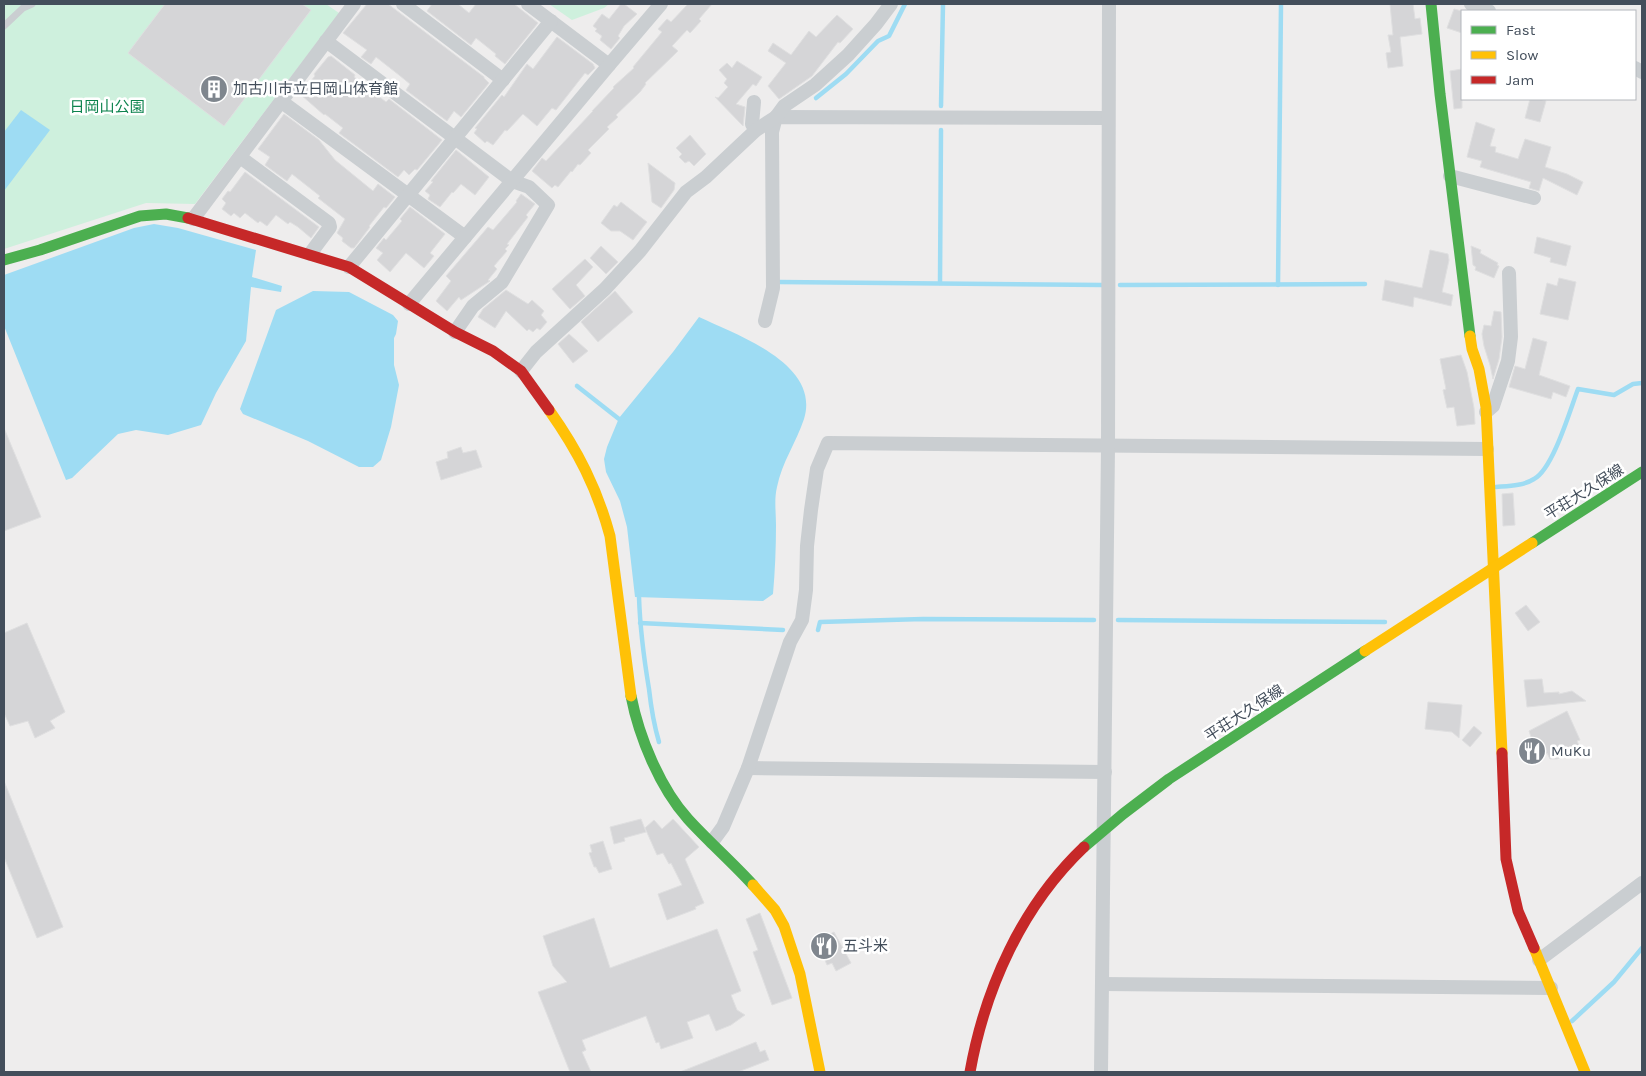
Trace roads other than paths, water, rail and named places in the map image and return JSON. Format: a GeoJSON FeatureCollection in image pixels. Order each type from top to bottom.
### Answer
{"type":"FeatureCollection","features":[{"type":"Feature","properties":{"kind":"street"},"geometry":{"type":"LineString","coordinates":[[403,4],[503,80]]}},
{"type":"Feature","properties":{"kind":"street"},"geometry":{"type":"LineString","coordinates":[[528,4],[609,64]]}},
{"type":"Feature","properties":{"kind":"street"},"geometry":{"type":"LineString","coordinates":[[409,304],[661,4]]}},
{"type":"Feature","properties":{"kind":"street"},"geometry":{"type":"LineString","coordinates":[[521,371],[536,352],[611,283],[640,251],[686,192],[706,177],[756,130],[776,117],[784,106],[815,85],[848,55],[891,4]]}},
{"type":"Feature","properties":{"kind":"street"},"geometry":{"type":"LineString","coordinates":[[1101,1072],[1108,446],[1109,4]]}},
{"type":"Feature","properties":{"kind":"street"},"geometry":{"type":"LineString","coordinates":[[1431,4],[1440,94],[1472,349],[1479,368],[1486,412],[1506,859],[1518,911],[1552,988],[1585,1072]]}},
{"type":"Feature","properties":{"kind":"street"},"geometry":{"type":"LineString","coordinates":[[1471,4],[1486,10]]}},
{"type":"Feature","properties":{"kind":"street"},"geometry":{"type":"LineString","coordinates":[[193,219],[282,102],[348,6]]}},
{"type":"Feature","properties":{"kind":"street"},"geometry":{"type":"LineString","coordinates":[[349,267],[551,21]]}},
{"type":"Feature","properties":{"kind":"street"},"geometry":{"type":"LineString","coordinates":[[326,40],[512,181],[529,187],[548,205],[502,282],[473,306],[455,332]]}},
{"type":"Feature","properties":{"kind":"street"},"geometry":{"type":"LineString","coordinates":[[282,102],[465,237]]}},
{"type":"Feature","properties":{"kind":"street"},"geometry":{"type":"LineString","coordinates":[[754,102],[752,124],[756,130]]}},
{"type":"Feature","properties":{"kind":"street"},"geometry":{"type":"LineString","coordinates":[[776,117],[1108,118]]}},
{"type":"Feature","properties":{"kind":"street"},"geometry":{"type":"LineString","coordinates":[[765,321],[773,288],[772,132],[776,117]]}},
{"type":"Feature","properties":{"kind":"street"},"geometry":{"type":"LineString","coordinates":[[240,157],[328,223],[330,227],[310,254]]}},
{"type":"Feature","properties":{"kind":"street"},"geometry":{"type":"LineString","coordinates":[[1450,176],[1534,198]]}},
{"type":"Feature","properties":{"kind":"street"},"geometry":{"type":"LineString","coordinates":[[4,260],[40,250],[140,216],[166,214],[193,219],[349,267],[455,332],[493,351],[521,371],[562,428],[588,473],[603,511],[610,536],[628,679],[634,711],[658,774],[673,800],[688,819],[775,910],[784,926],[800,974],[820,1072]]}},
{"type":"Feature","properties":{"kind":"street"},"geometry":{"type":"LineString","coordinates":[[1486,412],[1493,406],[1508,362],[1511,337],[1509,273]]}},
{"type":"Feature","properties":{"kind":"street"},"geometry":{"type":"LineString","coordinates":[[712,842],[723,827],[748,768],[790,642],[802,620],[806,590],[806,546],[817,469],[828,443],[1487,449]]}},
{"type":"Feature","properties":{"kind":"street","name":"平荘大久保線"},"geometry":{"type":"LineString","coordinates":[[970,1072],[984,1008],[996,978],[1025,921],[1053,880],[1104,829],[1134,804],[1169,779],[1642,472]]}},
{"type":"Feature","properties":{"kind":"street"},"geometry":{"type":"LineString","coordinates":[[748,768],[1105,772]]}},
{"type":"Feature","properties":{"kind":"street"},"geometry":{"type":"LineString","coordinates":[[1540,960],[1642,883]]}},
{"type":"Feature","properties":{"kind":"street"},"geometry":{"type":"LineString","coordinates":[[1102,984],[1552,988]]}},
{"type":"Feature","properties":{"kind":"lane"},"geometry":{"type":"LineString","coordinates":[[4,26],[23,8],[32,4]]}},
{"type":"Feature","properties":{"kind":"water"},"geometry":{"type":"Polygon","coordinates":[[[21,110],[50,130],[4,191],[4,132],[21,110]]]}},
{"type":"Feature","properties":{"kind":"water"},"geometry":{"type":"Polygon","coordinates":[[[154,224],[178,228],[256,250],[252,277],[282,286],[281,292],[251,287],[246,341],[216,393],[201,425],[168,435],[136,430],[118,434],[72,478],[66,480],[4,326],[4,275],[134,228],[154,224]]]}},
{"type":"Feature","properties":{"kind":"water"},"geometry":{"type":"Polygon","coordinates":[[[313,291],[349,292],[393,315],[398,321],[394,338],[394,365],[399,385],[391,427],[381,460],[373,467],[359,467],[308,441],[243,414],[240,409],[276,310],[313,291]]]}},
{"type":"Feature","properties":{"kind":"water"},"geometry":{"type":"Polygon","coordinates":[[[699,317],[734,333],[772,354],[788,367],[800,382],[806,400],[804,419],[782,469],[777,487],[773,594],[763,601],[635,597],[627,527],[620,501],[606,472],[604,459],[619,418],[699,317]]]}},
{"type":"Feature","properties":{"kind":"waterway"},"geometry":{"type":"LineString","coordinates":[[816,98],[846,74],[878,41],[889,36],[905,4]]}},
{"type":"Feature","properties":{"kind":"waterway"},"geometry":{"type":"LineString","coordinates":[[941,106],[943,4]]}},
{"type":"Feature","properties":{"kind":"waterway"},"geometry":{"type":"LineString","coordinates":[[1278,285],[1281,4]]}},
{"type":"Feature","properties":{"kind":"waterway"},"geometry":{"type":"LineString","coordinates":[[940,283],[941,130]]}},
{"type":"Feature","properties":{"kind":"waterway"},"geometry":{"type":"LineString","coordinates":[[779,282],[1102,285]]}},
{"type":"Feature","properties":{"kind":"waterway"},"geometry":{"type":"LineString","coordinates":[[1120,285],[1365,284]]}},
{"type":"Feature","properties":{"kind":"waterway"},"geometry":{"type":"LineString","coordinates":[[1496,487],[1525,483],[1541,473],[1554,452],[1578,389],[1614,395],[1633,384],[1642,383]]}},
{"type":"Feature","properties":{"kind":"waterway"},"geometry":{"type":"LineString","coordinates":[[577,386],[619,419]]}},
{"type":"Feature","properties":{"kind":"waterway"},"geometry":{"type":"LineString","coordinates":[[639,597],[645,666],[659,742]]}},
{"type":"Feature","properties":{"kind":"waterway"},"geometry":{"type":"LineString","coordinates":[[818,630],[820,622],[923,619],[1094,620]]}},
{"type":"Feature","properties":{"kind":"waterway"},"geometry":{"type":"LineString","coordinates":[[1118,620],[1385,622]]}},
{"type":"Feature","properties":{"kind":"waterway"},"geometry":{"type":"LineString","coordinates":[[640,623],[783,630]]}},
{"type":"Feature","properties":{"kind":"waterway"},"geometry":{"type":"LineString","coordinates":[[1572,1021],[1614,982],[1642,948]]}},
{"type":"Feature","properties":{"kind":"place","name":"加古川市立日岡山体育館"},"geometry":{"type":"Point","coordinates":[214,89]}},
{"type":"Feature","properties":{"kind":"place","name":"MuKu"},"geometry":{"type":"Point","coordinates":[1532,751]}},
{"type":"Feature","properties":{"kind":"place","name":"五斗米"},"geometry":{"type":"Point","coordinates":[824,946]}},
{"type":"Feature","properties":{"kind":"park label","name":"日岡山公園"},"geometry":{"type":"Point","coordinates":[107,107]}}]}
